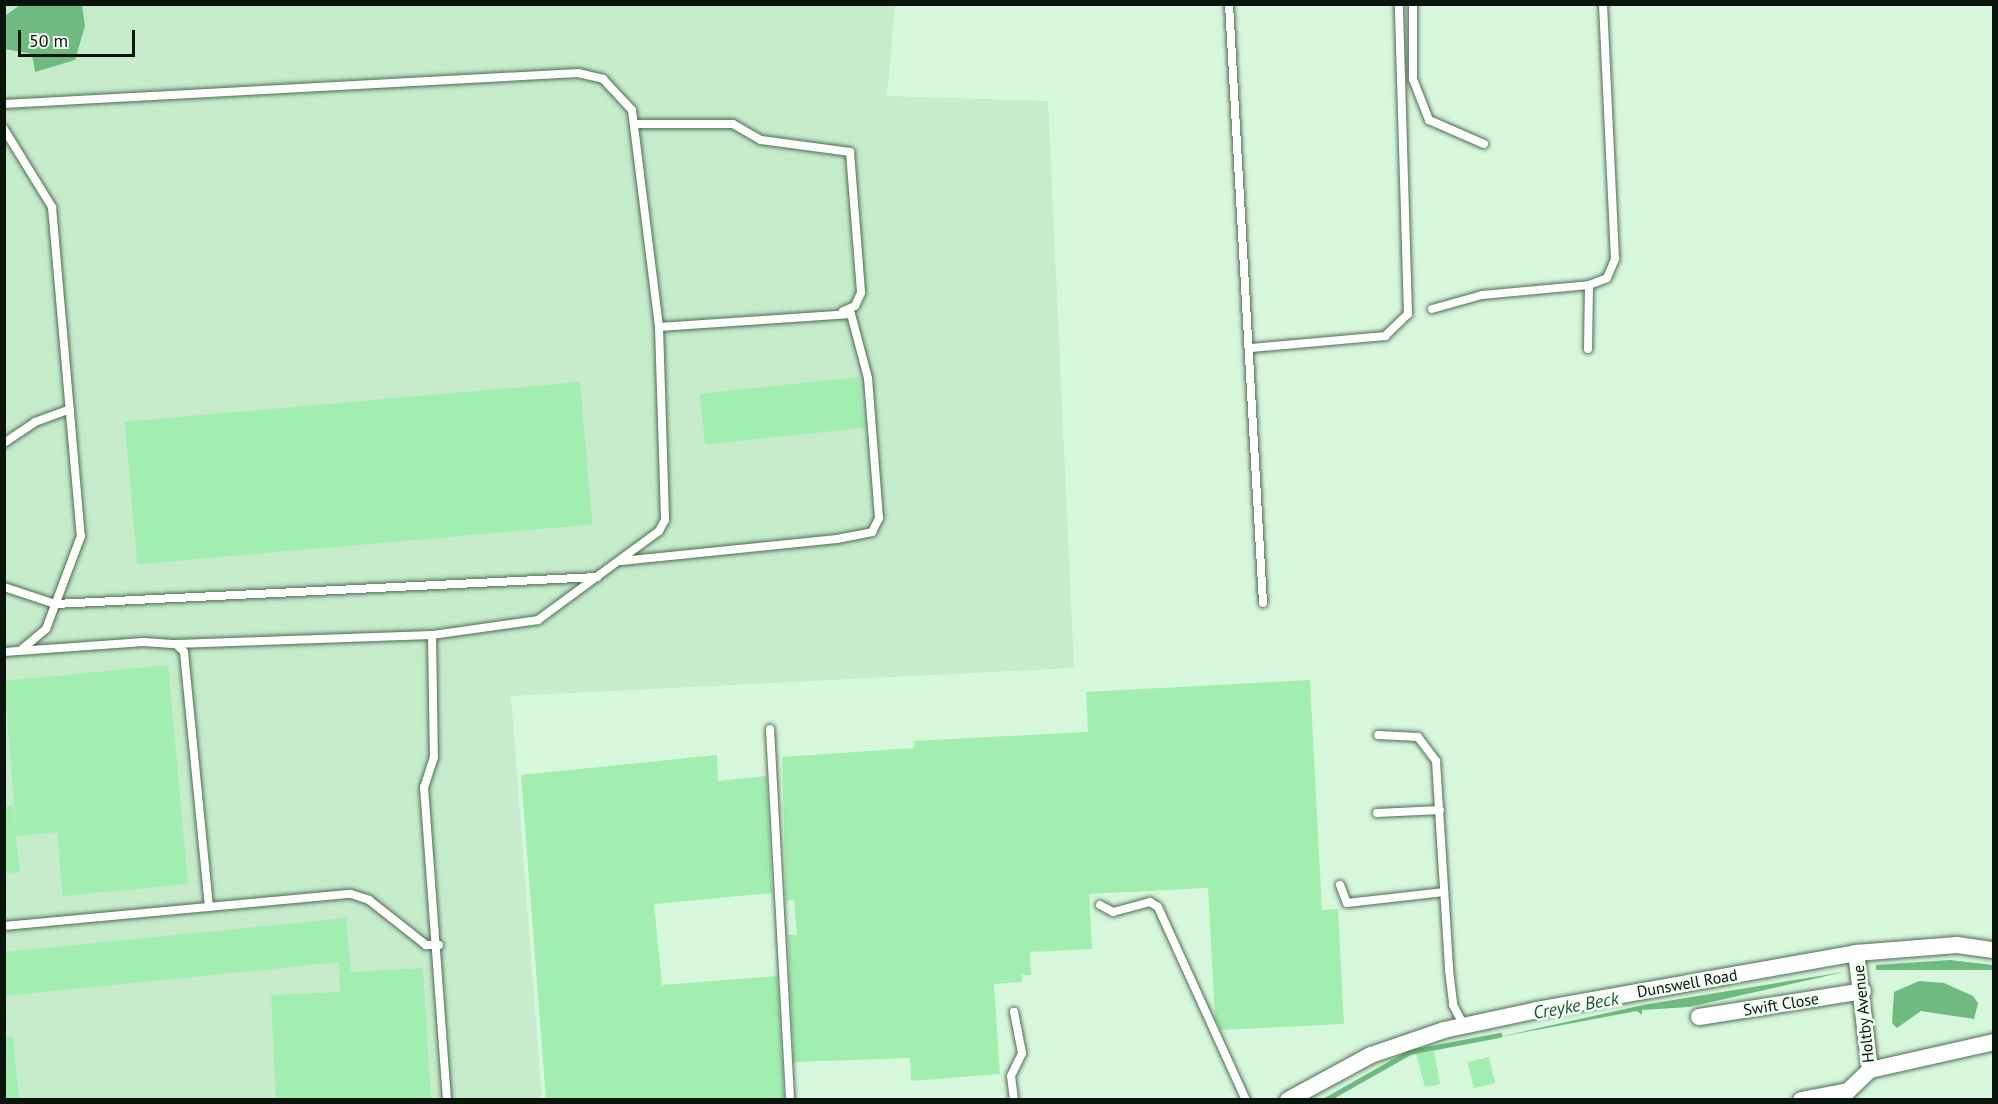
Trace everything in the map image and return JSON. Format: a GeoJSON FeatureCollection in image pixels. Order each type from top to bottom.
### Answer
{"type":"FeatureCollection","features":[{"type":"Feature","properties":{"kind":"street","name":"Dunswell Road"},"geometry":{"type":"LineString","coordinates":[[1288,1100],[1371,1055],[1464,1026],[1856,953],[1957,945],[1994,950]]}},
{"type":"Feature","properties":{"kind":"street","name":"Holtby Avenue"},"geometry":{"type":"LineString","coordinates":[[1801,1100],[1848,1091],[1870,1070],[1863,991],[1856,953]]}},
{"type":"Feature","properties":{"kind":"street","name":"Swift Close"},"geometry":{"type":"LineString","coordinates":[[1699,1017],[1863,991]]}},
{"type":"Feature","properties":{"kind":"street"},"geometry":{"type":"LineString","coordinates":[[1870,1070],[1994,1042]]}},
{"type":"Feature","properties":{"kind":"lane"},"geometry":{"type":"LineString","coordinates":[[1229,4],[1251,348],[1263,603]]}},
{"type":"Feature","properties":{"kind":"lane"},"geometry":{"type":"LineString","coordinates":[[1251,348],[1385,336],[1408,314],[1399,4]]}},
{"type":"Feature","properties":{"kind":"lane"},"geometry":{"type":"LineString","coordinates":[[1413,4],[1413,79],[1429,120],[1484,144]]}},
{"type":"Feature","properties":{"kind":"lane"},"geometry":{"type":"LineString","coordinates":[[1432,309],[1482,295],[1588,285],[1607,278],[1615,259],[1603,4]]}},
{"type":"Feature","properties":{"kind":"lane"},"geometry":{"type":"LineString","coordinates":[[4,104],[578,73],[619,91],[636,124],[659,327],[665,520],[659,531],[538,620],[432,635],[4,651]]}},
{"type":"Feature","properties":{"kind":"lane"},"geometry":{"type":"LineString","coordinates":[[636,124],[733,124],[762,140],[850,153],[861,293],[855,306],[843,311],[659,327]]}},
{"type":"Feature","properties":{"kind":"lane"},"geometry":{"type":"LineString","coordinates":[[4,129],[52,207],[81,536],[46,629],[22,649]]}},
{"type":"Feature","properties":{"kind":"lane"},"geometry":{"type":"LineString","coordinates":[[1588,285],[1588,349]]}},
{"type":"Feature","properties":{"kind":"lane"},"geometry":{"type":"LineString","coordinates":[[619,561],[775,548],[872,532],[879,518],[880,486],[868,378],[855,321],[843,311]]}},
{"type":"Feature","properties":{"kind":"lane"},"geometry":{"type":"LineString","coordinates":[[4,443],[35,422],[70,409]]}},
{"type":"Feature","properties":{"kind":"lane"},"geometry":{"type":"LineString","coordinates":[[4,587],[55,604],[597,577]]}},
{"type":"Feature","properties":{"kind":"lane"},"geometry":{"type":"LineString","coordinates":[[432,635],[434,757],[424,787],[439,945],[447,1100]]}},
{"type":"Feature","properties":{"kind":"lane"},"geometry":{"type":"LineString","coordinates":[[176,644],[184,652],[209,908]]}},
{"type":"Feature","properties":{"kind":"lane"},"geometry":{"type":"LineString","coordinates":[[770,729],[790,1100]]}},
{"type":"Feature","properties":{"kind":"lane"},"geometry":{"type":"LineString","coordinates":[[1378,735],[1418,736],[1436,761],[1453,1005],[1464,1026]]}},
{"type":"Feature","properties":{"kind":"lane"},"geometry":{"type":"LineString","coordinates":[[1377,813],[1440,810]]}},
{"type":"Feature","properties":{"kind":"lane"},"geometry":{"type":"LineString","coordinates":[[1340,885],[1347,903],[1444,892]]}},
{"type":"Feature","properties":{"kind":"lane"},"geometry":{"type":"LineString","coordinates":[[4,926],[351,894],[369,900],[426,945],[439,945]]}},
{"type":"Feature","properties":{"kind":"lane"},"geometry":{"type":"LineString","coordinates":[[1100,905],[1113,912],[1150,902],[1158,907],[1246,1100]]}},
{"type":"Feature","properties":{"kind":"lane"},"geometry":{"type":"LineString","coordinates":[[1014,1012],[1022,1053],[1011,1076],[1014,1100]]}},
{"type":"Feature","properties":{"kind":"shaded area"},"geometry":{"type":"Polygon","coordinates":[[[5,5],[895,5],[887,96],[1048,101],[1074,668],[511,696],[542,1099],[5,1100],[5,5]]]}},
{"type":"Feature","properties":{"kind":"shaded area"},"geometry":{"type":"Polygon","coordinates":[[[20,5],[82,5],[85,26],[75,60],[35,72],[32,54],[5,49],[5,16],[20,5]]]}},
{"type":"Feature","properties":{"kind":"shaded area"},"geometry":{"type":"Polygon","coordinates":[[[1950,960],[1993,965],[1993,970],[1876,970],[1876,965],[1950,960]]]}},
{"type":"Feature","properties":{"kind":"shaded area"},"geometry":{"type":"Polygon","coordinates":[[[1844,972],[1689,1007],[1642,1010],[1642,1015],[1637,1011],[1494,1038],[1643,1005],[1844,972]]]}},
{"type":"Feature","properties":{"kind":"shaded area"},"geometry":{"type":"Polygon","coordinates":[[[1919,981],[1944,983],[1973,996],[1978,1003],[1974,1019],[1921,1011],[1897,1028],[1892,1023],[1894,992],[1919,981]]]}},
{"type":"Feature","properties":{"kind":"building"},"geometry":{"type":"Polygon","coordinates":[[[859,377],[864,428],[705,444],[700,394],[859,377]]]}},
{"type":"Feature","properties":{"kind":"building"},"geometry":{"type":"Polygon","coordinates":[[[580,382],[592,524],[137,564],[125,422],[580,382]]]}},
{"type":"Feature","properties":{"kind":"building"},"geometry":{"type":"Polygon","coordinates":[[[168,665],[188,884],[63,896],[57,832],[16,836],[20,872],[4,873],[4,807],[13,806],[16,825],[4,681],[168,665]]]}},
{"type":"Feature","properties":{"kind":"building"},"geometry":{"type":"Polygon","coordinates":[[[1310,680],[1322,910],[1338,909],[1344,1024],[1221,1030],[1215,1017],[1208,888],[1089,894],[1092,949],[1030,952],[1031,975],[1022,975],[1022,982],[994,984],[1000,1074],[911,1081],[910,1058],[794,1062],[788,935],[797,935],[794,900],[786,901],[782,757],[914,748],[914,741],[1088,732],[1086,692],[1310,680]]]}},
{"type":"Feature","properties":{"kind":"building"},"geometry":{"type":"Polygon","coordinates":[[[717,755],[718,781],[766,776],[772,893],[654,904],[662,985],[777,976],[784,1100],[546,1100],[521,775],[717,755]]]}},
{"type":"Feature","properties":{"kind":"building"},"geometry":{"type":"Polygon","coordinates":[[[346,918],[351,972],[423,968],[431,1100],[276,1100],[271,995],[340,992],[339,962],[4,996],[4,952],[346,918]]]}},
{"type":"Feature","properties":{"kind":"building"},"geometry":{"type":"Polygon","coordinates":[[[13,1037],[19,1100],[4,1100],[4,1038],[13,1037]]]}},
{"type":"Feature","properties":{"kind":"building"},"geometry":{"type":"Polygon","coordinates":[[[1434,1051],[1440,1084],[1425,1087],[1416,1054],[1434,1051]]]}},
{"type":"Feature","properties":{"kind":"building"},"geometry":{"type":"Polygon","coordinates":[[[1489,1057],[1495,1083],[1474,1088],[1468,1062],[1489,1057]]]}},
{"type":"Feature","properties":{"kind":"waterway","name":"Creyke Beck"},"geometry":{"type":"LineString","coordinates":[[1325,1100],[1410,1052],[1499,1035]]}}]}
